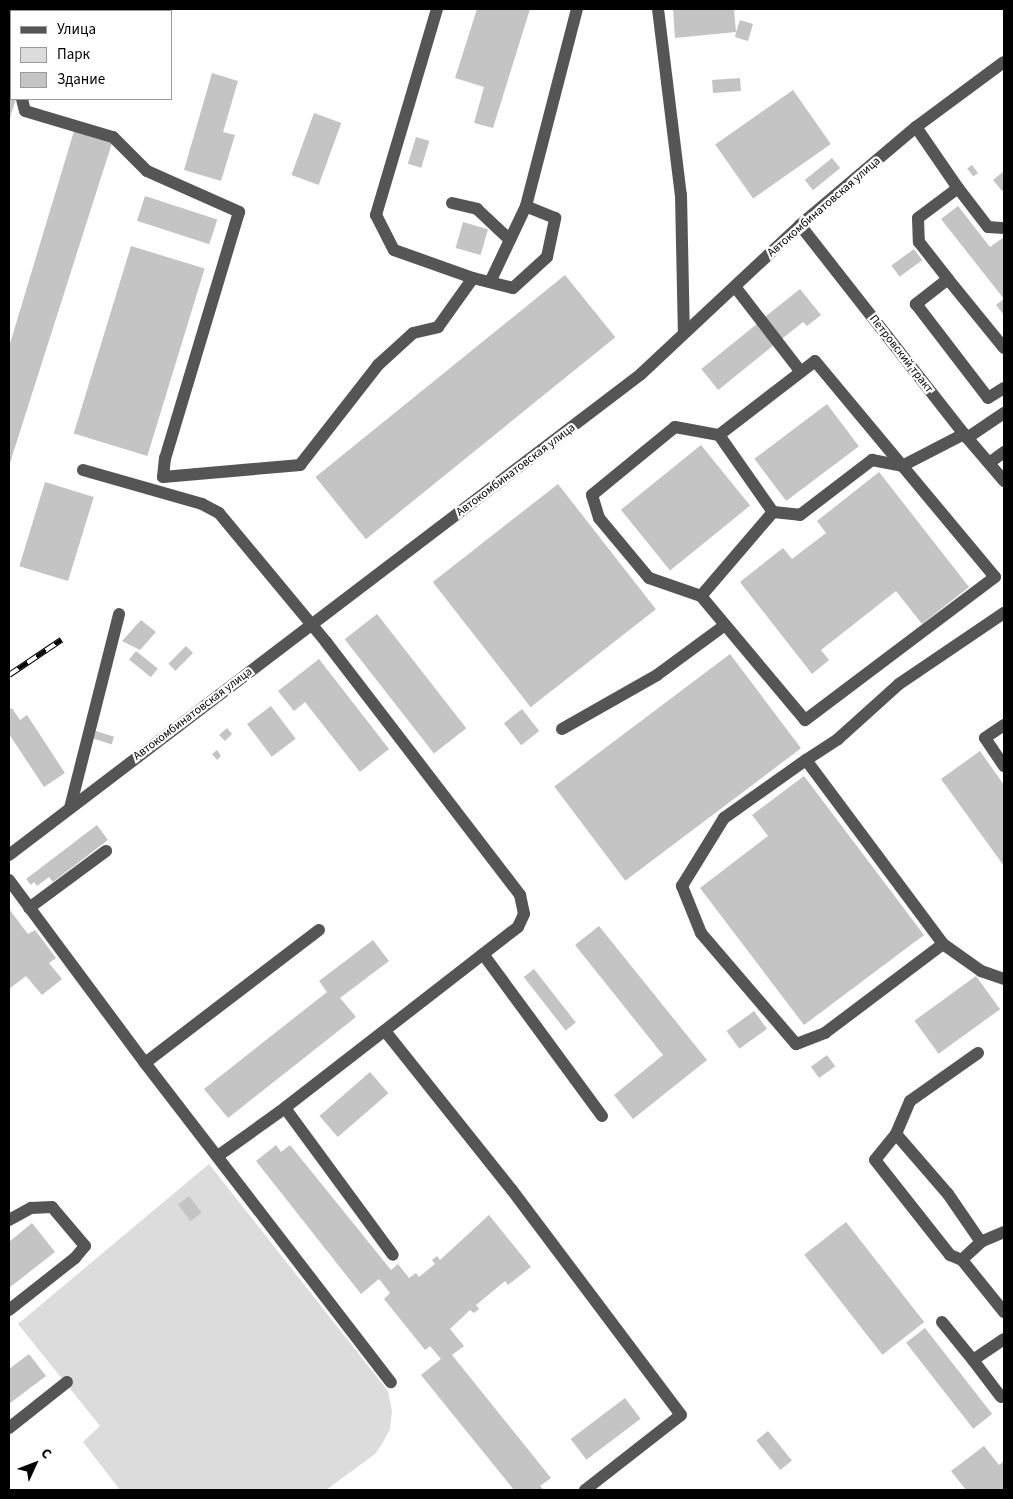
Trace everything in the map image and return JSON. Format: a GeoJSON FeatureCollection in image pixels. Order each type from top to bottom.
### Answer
{"type":"FeatureCollection","features":[{"type":"Feature","properties":{"kind":"street"},"geometry":{"type":"LineString","coordinates":[[436,9],[376,215],[394,250],[473,278],[491,280],[513,288],[547,257],[555,218],[526,206]]}},
{"type":"Feature","properties":{"kind":"street"},"geometry":{"type":"LineString","coordinates":[[491,280],[526,206],[577,9]]}},
{"type":"Feature","properties":{"kind":"street"},"geometry":{"type":"LineString","coordinates":[[658,9],[682,195],[684,333]]}},
{"type":"Feature","properties":{"kind":"street","name":"Автокомбинатовская улица"},"geometry":{"type":"LineString","coordinates":[[9,855],[641,374],[684,333],[736,288],[800,225],[916,127],[1004,62]]}},
{"type":"Feature","properties":{"kind":"street"},"geometry":{"type":"LineString","coordinates":[[22,100],[24,111],[112,137],[147,171],[239,212],[166,458],[159,492]]}},
{"type":"Feature","properties":{"kind":"street"},"geometry":{"type":"LineString","coordinates":[[916,127],[958,188],[988,227],[1004,228]]}},
{"type":"Feature","properties":{"kind":"street"},"geometry":{"type":"LineString","coordinates":[[958,188],[918,218],[919,242],[1004,348]]}},
{"type":"Feature","properties":{"kind":"street"},"geometry":{"type":"LineString","coordinates":[[452,203],[478,209],[510,240]]}},
{"type":"Feature","properties":{"kind":"street","name":"Петровский тракт"},"geometry":{"type":"LineString","coordinates":[[800,225],[965,436],[1004,481]]}},
{"type":"Feature","properties":{"kind":"street"},"geometry":{"type":"LineString","coordinates":[[163,477],[300,465],[378,365],[413,333],[438,327],[473,278]]}},
{"type":"Feature","properties":{"kind":"street"},"geometry":{"type":"LineString","coordinates":[[948,279],[916,304],[988,398],[1004,388]]}},
{"type":"Feature","properties":{"kind":"street"},"geometry":{"type":"LineString","coordinates":[[736,288],[801,372]]}},
{"type":"Feature","properties":{"kind":"street"},"geometry":{"type":"LineString","coordinates":[[719,435],[815,361],[902,466],[994,577],[805,720],[702,596],[649,578],[600,518],[592,495],[675,428],[719,435],[773,512],[800,515],[872,460],[902,466],[945,447],[1004,412]]}},
{"type":"Feature","properties":{"kind":"street"},"geometry":{"type":"LineString","coordinates":[[989,463],[1004,452]]}},
{"type":"Feature","properties":{"kind":"street"},"geometry":{"type":"LineString","coordinates":[[83,470],[202,504],[219,513],[312,623],[520,895],[524,914],[518,927],[286,1108],[218,1156]]}},
{"type":"Feature","properties":{"kind":"street"},"geometry":{"type":"LineString","coordinates":[[702,596],[773,512]]}},
{"type":"Feature","properties":{"kind":"street"},"geometry":{"type":"LineString","coordinates":[[943,944],[825,1033],[796,1044],[701,933],[682,886],[724,818],[838,739],[899,684],[1004,613]]}},
{"type":"Feature","properties":{"kind":"street"},"geometry":{"type":"LineString","coordinates":[[70,808],[119,614]]}},
{"type":"Feature","properties":{"kind":"street"},"geometry":{"type":"LineString","coordinates":[[562,729],[657,675],[725,624]]}},
{"type":"Feature","properties":{"kind":"street"},"geometry":{"type":"LineString","coordinates":[[1004,725],[985,738],[1004,766]]}},
{"type":"Feature","properties":{"kind":"street"},"geometry":{"type":"LineString","coordinates":[[806,760],[943,944],[981,971],[1004,979]]}},
{"type":"Feature","properties":{"kind":"street"},"geometry":{"type":"LineString","coordinates":[[30,908],[106,851]]}},
{"type":"Feature","properties":{"kind":"street"},"geometry":{"type":"LineString","coordinates":[[9,880],[145,1063],[391,1382]]}},
{"type":"Feature","properties":{"kind":"street"},"geometry":{"type":"LineString","coordinates":[[145,1063],[319,930]]}},
{"type":"Feature","properties":{"kind":"street"},"geometry":{"type":"LineString","coordinates":[[482,954],[602,1116]]}},
{"type":"Feature","properties":{"kind":"street"},"geometry":{"type":"LineString","coordinates":[[385,1031],[512,1190],[681,1415],[585,1490]]}},
{"type":"Feature","properties":{"kind":"street"},"geometry":{"type":"LineString","coordinates":[[978,1053],[910,1101],[896,1134],[875,1160],[950,1255],[962,1260],[1004,1312]]}},
{"type":"Feature","properties":{"kind":"street"},"geometry":{"type":"LineString","coordinates":[[286,1108],[393,1255]]}},
{"type":"Feature","properties":{"kind":"street"},"geometry":{"type":"LineString","coordinates":[[896,1134],[948,1194],[981,1242]]}},
{"type":"Feature","properties":{"kind":"street"},"geometry":{"type":"LineString","coordinates":[[9,1220],[31,1208],[52,1207],[85,1246],[74,1258],[9,1310]]}},
{"type":"Feature","properties":{"kind":"street"},"geometry":{"type":"LineString","coordinates":[[962,1260],[981,1242],[1004,1232]]}},
{"type":"Feature","properties":{"kind":"street"},"geometry":{"type":"LineString","coordinates":[[942,1322],[1001,1397]]}},
{"type":"Feature","properties":{"kind":"street"},"geometry":{"type":"LineString","coordinates":[[973,1360],[1004,1339]]}},
{"type":"Feature","properties":{"kind":"street"},"geometry":{"type":"LineString","coordinates":[[9,1428],[67,1382]]}},
{"type":"Feature","properties":{"kind":"green space"},"geometry":{"type":"Polygon","coordinates":[[[209,1164],[388,1391],[392,1411],[390,1429],[382,1444],[375,1454],[326,1490],[120,1490],[83,1442],[100,1426],[18,1324],[209,1164]]]}},
{"type":"Feature","properties":{"kind":"building"},"geometry":{"type":"Polygon","coordinates":[[[477,9],[530,9],[493,128],[474,123],[484,87],[455,78],[477,9]]]}},
{"type":"Feature","properties":{"kind":"building"},"geometry":{"type":"Polygon","coordinates":[[[673,9],[734,9],[736,32],[675,38],[673,9]]]}},
{"type":"Feature","properties":{"kind":"building"},"geometry":{"type":"Polygon","coordinates":[[[740,20],[753,24],[748,41],[735,37],[740,20]]]}},
{"type":"Feature","properties":{"kind":"building"},"geometry":{"type":"Polygon","coordinates":[[[212,73],[238,81],[223,132],[235,135],[221,181],[184,170],[212,73]]]}},
{"type":"Feature","properties":{"kind":"building"},"geometry":{"type":"Polygon","coordinates":[[[740,78],[741,91],[713,93],[712,80],[740,78]]]}},
{"type":"Feature","properties":{"kind":"building"},"geometry":{"type":"Polygon","coordinates":[[[9,85],[10,100],[16,100],[9,121],[9,85]]]}},
{"type":"Feature","properties":{"kind":"building"},"geometry":{"type":"Polygon","coordinates":[[[793,90],[831,144],[753,199],[715,144],[793,90]]]}},
{"type":"Feature","properties":{"kind":"building"},"geometry":{"type":"Polygon","coordinates":[[[314,113],[341,123],[319,185],[291,175],[314,113]]]}},
{"type":"Feature","properties":{"kind":"building"},"geometry":{"type":"Polygon","coordinates":[[[74,131],[112,143],[9,466],[9,347],[74,131]]]}},
{"type":"Feature","properties":{"kind":"building"},"geometry":{"type":"Polygon","coordinates":[[[416,137],[429,141],[421,168],[408,164],[416,137]]]}},
{"type":"Feature","properties":{"kind":"building"},"geometry":{"type":"Polygon","coordinates":[[[832,158],[840,168],[813,190],[805,180],[832,158]]]}},
{"type":"Feature","properties":{"kind":"building"},"geometry":{"type":"Polygon","coordinates":[[[972,165],[978,173],[973,177],[967,169],[972,165]]]}},
{"type":"Feature","properties":{"kind":"building"},"geometry":{"type":"Polygon","coordinates":[[[1004,171],[1004,189],[1002,191],[993,180],[1004,171]]]}},
{"type":"Feature","properties":{"kind":"building"},"geometry":{"type":"Polygon","coordinates":[[[145,196],[217,219],[209,244],[137,221],[145,196]]]}},
{"type":"Feature","properties":{"kind":"building"},"geometry":{"type":"Polygon","coordinates":[[[958,206],[990,247],[1004,237],[1004,299],[941,219],[958,206]]]}},
{"type":"Feature","properties":{"kind":"building"},"geometry":{"type":"Polygon","coordinates":[[[463,222],[488,229],[481,255],[456,248],[463,222]]]}},
{"type":"Feature","properties":{"kind":"building"},"geometry":{"type":"Polygon","coordinates":[[[131,246],[205,269],[147,456],[74,433],[131,246]]]}},
{"type":"Feature","properties":{"kind":"building"},"geometry":{"type":"Polygon","coordinates":[[[914,249],[922,260],[900,277],[891,265],[914,249]]]}},
{"type":"Feature","properties":{"kind":"building"},"geometry":{"type":"Polygon","coordinates":[[[565,275],[615,337],[366,539],[316,477],[565,275]]]}},
{"type":"Feature","properties":{"kind":"building"},"geometry":{"type":"Polygon","coordinates":[[[800,289],[821,315],[807,326],[803,322],[778,342],[761,320],[800,289]]]}},
{"type":"Feature","properties":{"kind":"building"},"geometry":{"type":"Polygon","coordinates":[[[1004,299],[1004,315],[996,305],[1004,299]]]}},
{"type":"Feature","properties":{"kind":"building"},"geometry":{"type":"Polygon","coordinates":[[[758,323],[775,344],[718,390],[701,369],[758,323]]]}},
{"type":"Feature","properties":{"kind":"building"},"geometry":{"type":"Polygon","coordinates":[[[827,404],[859,446],[786,501],[754,459],[827,404]]]}},
{"type":"Feature","properties":{"kind":"building"},"geometry":{"type":"Polygon","coordinates":[[[701,445],[750,506],[670,570],[621,510],[701,445]]]}},
{"type":"Feature","properties":{"kind":"building"},"geometry":{"type":"Polygon","coordinates":[[[879,472],[969,587],[922,624],[896,591],[821,650],[829,660],[812,674],[740,582],[783,548],[792,559],[826,533],[817,521],[879,472]]]}},
{"type":"Feature","properties":{"kind":"building"},"geometry":{"type":"Polygon","coordinates":[[[45,482],[94,497],[68,581],[19,566],[45,482]]]}},
{"type":"Feature","properties":{"kind":"building"},"geometry":{"type":"Polygon","coordinates":[[[558,484],[656,609],[531,707],[433,582],[558,484]]]}},
{"type":"Feature","properties":{"kind":"building"},"geometry":{"type":"Polygon","coordinates":[[[377,614],[466,728],[434,754],[345,639],[377,614]]]}},
{"type":"Feature","properties":{"kind":"building"},"geometry":{"type":"Polygon","coordinates":[[[141,620],[156,632],[140,650],[122,641],[141,620]]]}},
{"type":"Feature","properties":{"kind":"building"},"geometry":{"type":"Polygon","coordinates":[[[186,646],[193,653],[175,671],[168,664],[186,646]]]}},
{"type":"Feature","properties":{"kind":"building"},"geometry":{"type":"Polygon","coordinates":[[[136,651],[158,669],[151,677],[129,660],[136,651]]]}},
{"type":"Feature","properties":{"kind":"building"},"geometry":{"type":"Polygon","coordinates":[[[730,654],[801,748],[625,881],[554,786],[730,654]]]}},
{"type":"Feature","properties":{"kind":"building"},"geometry":{"type":"Polygon","coordinates":[[[319,659],[389,749],[360,772],[305,702],[294,711],[278,691],[319,659]]]}},
{"type":"Feature","properties":{"kind":"building"},"geometry":{"type":"Polygon","coordinates":[[[271,706],[296,739],[272,757],[247,724],[271,706]]]}},
{"type":"Feature","properties":{"kind":"building"},"geometry":{"type":"Polygon","coordinates":[[[12,708],[20,720],[27,715],[65,773],[44,787],[9,734],[9,710],[12,708]]]}},
{"type":"Feature","properties":{"kind":"building"},"geometry":{"type":"Polygon","coordinates":[[[522,709],[539,731],[521,745],[504,723],[522,709]]]}},
{"type":"Feature","properties":{"kind":"building"},"geometry":{"type":"Polygon","coordinates":[[[227,728],[232,734],[225,741],[219,735],[227,728]]]}},
{"type":"Feature","properties":{"kind":"building"},"geometry":{"type":"Polygon","coordinates":[[[96,731],[114,737],[112,744],[94,739],[96,731]]]}},
{"type":"Feature","properties":{"kind":"building"},"geometry":{"type":"Polygon","coordinates":[[[217,750],[221,756],[217,760],[212,754],[217,750]]]}},
{"type":"Feature","properties":{"kind":"building"},"geometry":{"type":"Polygon","coordinates":[[[980,751],[1004,785],[1004,866],[941,779],[980,751]]]}},
{"type":"Feature","properties":{"kind":"building"},"geometry":{"type":"Polygon","coordinates":[[[804,776],[924,935],[804,1025],[700,888],[768,836],[752,815],[804,776]]]}},
{"type":"Feature","properties":{"kind":"building"},"geometry":{"type":"Polygon","coordinates":[[[97,825],[108,840],[53,882],[49,877],[37,886],[34,882],[31,885],[26,879],[97,825]]]}},
{"type":"Feature","properties":{"kind":"building"},"geometry":{"type":"Polygon","coordinates":[[[9,909],[28,934],[35,930],[56,958],[49,963],[62,979],[42,995],[26,976],[9,989],[9,909]]]}},
{"type":"Feature","properties":{"kind":"building"},"geometry":{"type":"Polygon","coordinates":[[[599,926],[707,1060],[633,1119],[614,1095],[663,1055],[575,945],[599,926]]]}},
{"type":"Feature","properties":{"kind":"building"},"geometry":{"type":"Polygon","coordinates":[[[373,940],[389,961],[340,998],[356,1017],[228,1118],[204,1089],[327,992],[319,981],[373,940]]]}},
{"type":"Feature","properties":{"kind":"building"},"geometry":{"type":"Polygon","coordinates":[[[534,969],[576,1023],[566,1031],[524,977],[534,969]]]}},
{"type":"Feature","properties":{"kind":"building"},"geometry":{"type":"Polygon","coordinates":[[[976,976],[1000,1009],[939,1054],[915,1021],[976,976]]]}},
{"type":"Feature","properties":{"kind":"building"},"geometry":{"type":"Polygon","coordinates":[[[754,1011],[767,1029],[739,1049],[726,1031],[754,1011]]]}},
{"type":"Feature","properties":{"kind":"building"},"geometry":{"type":"Polygon","coordinates":[[[827,1055],[835,1066],[819,1078],[811,1067],[827,1055]]]}},
{"type":"Feature","properties":{"kind":"building"},"geometry":{"type":"Polygon","coordinates":[[[370,1072],[388,1093],[338,1137],[319,1116],[370,1072]]]}},
{"type":"Feature","properties":{"kind":"building"},"geometry":{"type":"Polygon","coordinates":[[[276,1145],[281,1152],[290,1145],[391,1270],[398,1264],[409,1278],[416,1273],[419,1277],[435,1264],[432,1260],[437,1256],[440,1260],[489,1215],[531,1267],[508,1285],[505,1281],[476,1305],[479,1309],[474,1313],[470,1310],[450,1329],[464,1346],[452,1355],[551,1478],[540,1486],[544,1490],[514,1490],[421,1375],[441,1359],[430,1346],[425,1350],[384,1299],[390,1293],[379,1279],[361,1294],[256,1161],[276,1145]]]}},
{"type":"Feature","properties":{"kind":"building"},"geometry":{"type":"Polygon","coordinates":[[[189,1196],[202,1213],[190,1221],[178,1204],[189,1196]]]}},
{"type":"Feature","properties":{"kind":"building"},"geometry":{"type":"Polygon","coordinates":[[[846,1222],[924,1322],[882,1355],[804,1255],[846,1222]]]}},
{"type":"Feature","properties":{"kind":"building"},"geometry":{"type":"Polygon","coordinates":[[[32,1223],[55,1252],[9,1288],[9,1242],[32,1223]]]}},
{"type":"Feature","properties":{"kind":"building"},"geometry":{"type":"Polygon","coordinates":[[[925,1328],[992,1414],[973,1429],[906,1343],[925,1328]]]}},
{"type":"Feature","properties":{"kind":"building"},"geometry":{"type":"Polygon","coordinates":[[[29,1354],[46,1376],[9,1404],[9,1369],[29,1354]]]}},
{"type":"Feature","properties":{"kind":"building"},"geometry":{"type":"Polygon","coordinates":[[[625,1398],[641,1419],[586,1460],[571,1439],[625,1398]]]}},
{"type":"Feature","properties":{"kind":"building"},"geometry":{"type":"Polygon","coordinates":[[[768,1431],[792,1461],[780,1470],[756,1440],[768,1431]]]}},
{"type":"Feature","properties":{"kind":"building"},"geometry":{"type":"Polygon","coordinates":[[[984,1446],[999,1465],[1004,1461],[1004,1490],[966,1490],[951,1471],[984,1446]]]}},
{"type":"Feature","properties":{"kind":"railway"},"geometry":{"type":"LineString","coordinates":[[9,675],[61,640]]}}]}
